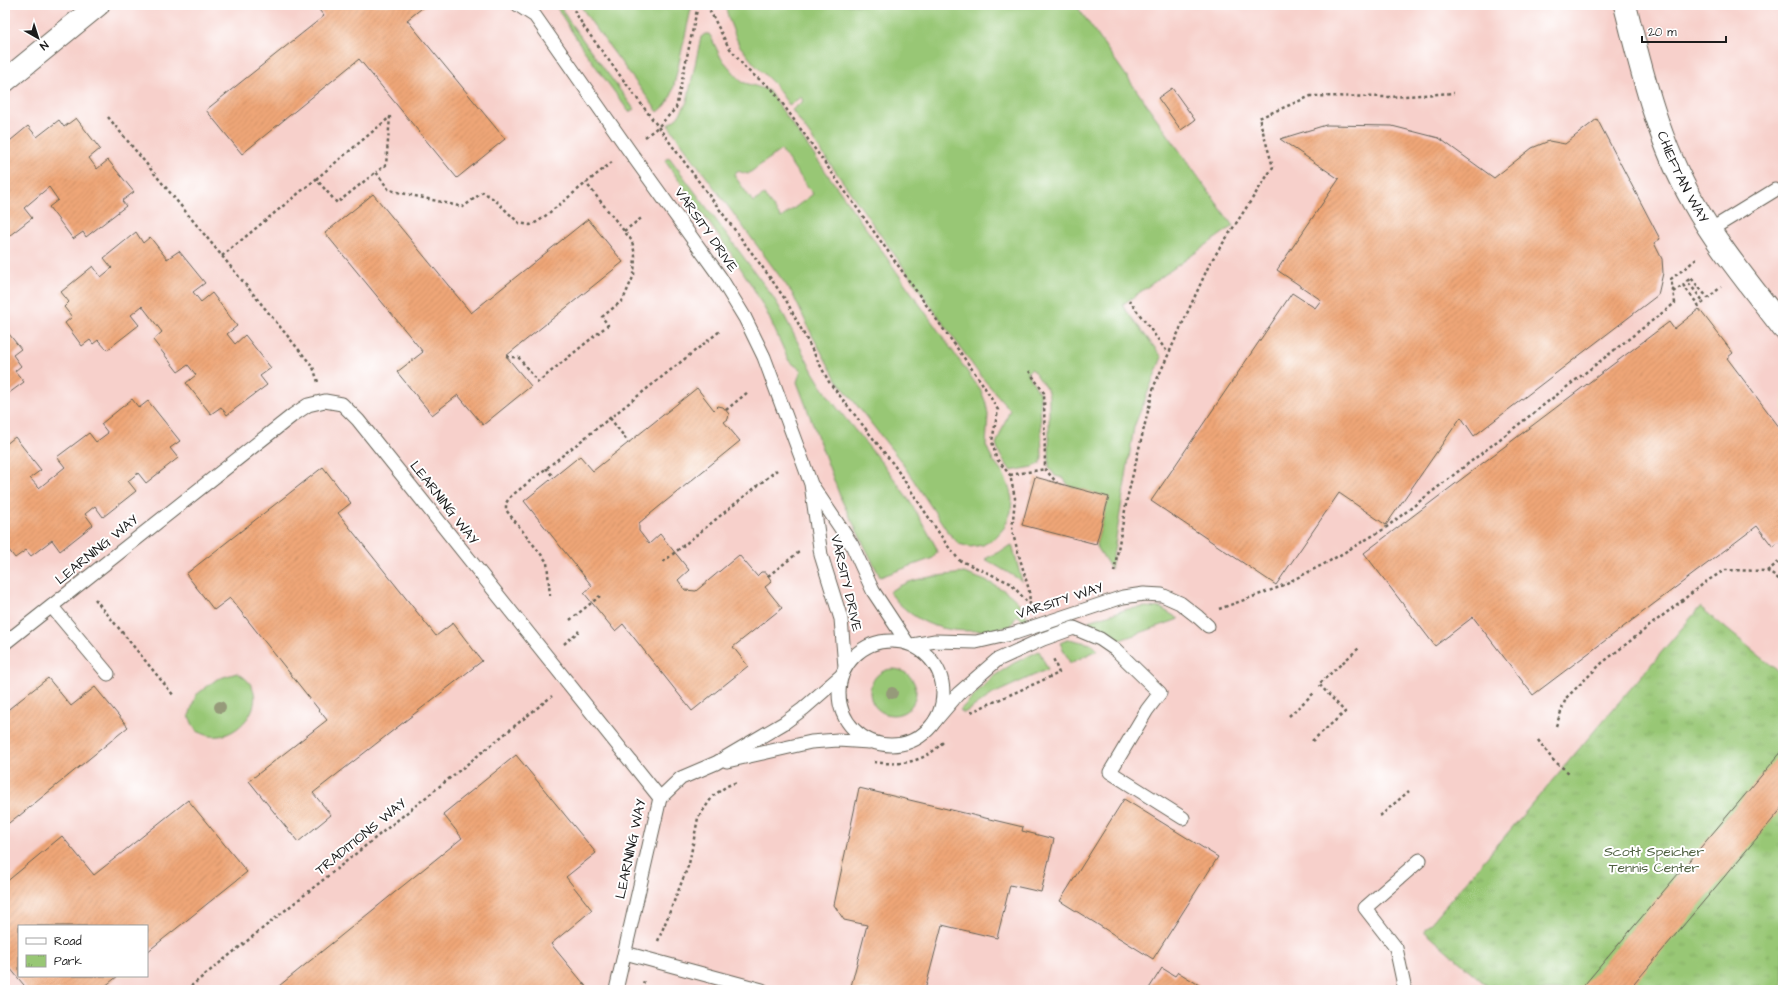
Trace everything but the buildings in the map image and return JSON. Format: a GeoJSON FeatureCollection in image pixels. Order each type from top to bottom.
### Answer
{"type":"FeatureCollection","features":[{"type":"Feature","properties":{"kind":"street"},"geometry":{"type":"LineString","coordinates":[[5,81],[98,5]]}},
{"type":"Feature","properties":{"kind":"street","name":"CHIEFTAN WAY"},"geometry":{"type":"LineString","coordinates":[[1624,5],[1648,97],[1664,141],[1682,182],[1710,230],[1783,328]]}},
{"type":"Feature","properties":{"kind":"lane","name":"VARSITY DRIVE"},"geometry":{"type":"LineString","coordinates":[[518,5],[534,10],[628,149],[720,277],[745,318],[764,357],[811,484],[821,555],[841,619],[844,671]]}},
{"type":"Feature","properties":{"kind":"lane"},"geometry":{"type":"LineString","coordinates":[[1710,230],[1775,190]]}},
{"type":"Feature","properties":{"kind":"lane","name":"LEARNING WAY"},"geometry":{"type":"LineString","coordinates":[[5,643],[293,415],[308,405],[325,401],[342,404],[358,420],[660,798],[616,990]]}},
{"type":"Feature","properties":{"kind":"lane","name":"VARSITY DRIVE"},"geometry":{"type":"LineString","coordinates":[[811,484],[852,545],[873,591],[910,643]]}},
{"type":"Feature","properties":{"kind":"lane","name":"VARSITY WAY"},"geometry":{"type":"LineString","coordinates":[[910,643],[976,642],[1015,632],[1123,597],[1144,594],[1162,595],[1180,603],[1208,626]]}},
{"type":"Feature","properties":{"kind":"lane"},"geometry":{"type":"LineString","coordinates":[[52,607],[108,674]]}},
{"type":"Feature","properties":{"kind":"lane"},"geometry":{"type":"LineString","coordinates":[[716,763],[811,742],[838,740],[875,742],[893,745],[910,741],[923,734],[958,694],[997,660],[1043,639],[1074,628],[1100,639],[1116,650],[1160,693],[1147,710],[1110,772],[1183,818]]}},
{"type":"Feature","properties":{"kind":"lane"},"geometry":{"type":"LineString","coordinates":[[660,798],[681,778],[716,763],[803,709],[844,671],[858,652],[874,643],[910,643],[926,654],[938,669],[943,688],[942,705],[935,721]]}},
{"type":"Feature","properties":{"kind":"lane"},"geometry":{"type":"LineString","coordinates":[[844,671],[839,685],[840,704],[846,720],[858,734],[875,742]]}},
{"type":"Feature","properties":{"kind":"lane"},"geometry":{"type":"LineString","coordinates":[[1405,990],[1396,948],[1365,908],[1420,860]]}},
{"type":"Feature","properties":{"kind":"lane"},"geometry":{"type":"LineString","coordinates":[[624,953],[762,990]]}},
{"type":"Feature","properties":{"kind":"path"},"geometry":{"type":"LineString","coordinates":[[571,5],[584,27],[783,296],[829,382],[894,465],[947,545],[959,560],[1010,583],[1030,605],[1028,590],[1012,531],[1015,498],[1010,475],[996,458],[992,441],[998,410],[982,383],[772,89],[747,70],[728,46],[707,5]]}},
{"type":"Feature","properties":{"kind":"path"},"geometry":{"type":"LineString","coordinates":[[376,172],[389,190],[463,207],[483,192],[495,200],[519,223],[530,225],[539,221],[628,149],[658,127],[676,108],[698,5]]}},
{"type":"Feature","properties":{"kind":"path"},"geometry":{"type":"LineString","coordinates":[[1114,572],[1127,499],[1154,386],[1210,263],[1272,167],[1259,118],[1311,96],[1390,97],[1454,93]]}},
{"type":"Feature","properties":{"kind":"path"},"geometry":{"type":"LineString","coordinates":[[108,117],[312,367],[325,401]]}},
{"type":"Feature","properties":{"kind":"path"},"geometry":{"type":"LineString","coordinates":[[222,256],[390,117],[386,165],[337,203],[316,179]]}},
{"type":"Feature","properties":{"kind":"path"},"geometry":{"type":"LineString","coordinates":[[506,356],[519,358],[538,382],[608,325],[602,317],[623,300],[634,275],[635,254],[632,241],[586,183]]}},
{"type":"Feature","properties":{"kind":"path"},"geometry":{"type":"LineString","coordinates":[[624,231],[643,216]]}},
{"type":"Feature","properties":{"kind":"path"},"geometry":{"type":"LineString","coordinates":[[1215,610],[1277,588],[1328,562],[1384,529],[1675,303],[1671,279],[1702,255]]}},
{"type":"Feature","properties":{"kind":"path"},"geometry":{"type":"LineString","coordinates":[[1673,292],[1683,285],[1699,306],[1704,302],[1687,281],[1691,278],[1708,298],[1721,287]]}},
{"type":"Feature","properties":{"kind":"path"},"geometry":{"type":"LineString","coordinates":[[1129,300],[1168,353]]}},
{"type":"Feature","properties":{"kind":"path"},"geometry":{"type":"LineString","coordinates":[[550,596],[547,562],[506,510],[506,503],[510,497],[546,468],[720,331]]}},
{"type":"Feature","properties":{"kind":"path"},"geometry":{"type":"LineString","coordinates":[[1029,371],[1044,393],[1045,469],[1057,483]]}},
{"type":"Feature","properties":{"kind":"path"},"geometry":{"type":"LineString","coordinates":[[726,410],[748,392]]}},
{"type":"Feature","properties":{"kind":"path"},"geometry":{"type":"LineString","coordinates":[[610,418],[629,443]]}},
{"type":"Feature","properties":{"kind":"path"},"geometry":{"type":"LineString","coordinates":[[546,468],[554,478]]}},
{"type":"Feature","properties":{"kind":"path"},"geometry":{"type":"LineString","coordinates":[[1010,475],[1045,469]]}},
{"type":"Feature","properties":{"kind":"path"},"geometry":{"type":"LineString","coordinates":[[663,562],[777,470]]}},
{"type":"Feature","properties":{"kind":"path"},"geometry":{"type":"LineString","coordinates":[[768,576],[801,550]]}},
{"type":"Feature","properties":{"kind":"path"},"geometry":{"type":"LineString","coordinates":[[1767,571],[1783,559]]}},
{"type":"Feature","properties":{"kind":"path"},"geometry":{"type":"LineString","coordinates":[[1556,726],[1566,698],[1620,649],[1707,581],[1725,570],[1767,571],[1783,582]]}},
{"type":"Feature","properties":{"kind":"path"},"geometry":{"type":"LineString","coordinates":[[570,620],[600,596]]}},
{"type":"Feature","properties":{"kind":"path"},"geometry":{"type":"LineString","coordinates":[[95,599],[174,696]]}},
{"type":"Feature","properties":{"kind":"path"},"geometry":{"type":"LineString","coordinates":[[1312,742],[1345,712],[1319,684],[1359,648]]}},
{"type":"Feature","properties":{"kind":"path"},"geometry":{"type":"LineString","coordinates":[[971,712],[1059,673],[1050,653]]}},
{"type":"Feature","properties":{"kind":"path"},"geometry":{"type":"LineString","coordinates":[[1289,716],[1315,692]]}},
{"type":"Feature","properties":{"kind":"path","name":"TRADITIONS WAY"},"geometry":{"type":"LineString","coordinates":[[186,990],[548,699]]}},
{"type":"Feature","properties":{"kind":"path"},"geometry":{"type":"LineString","coordinates":[[868,762],[909,763],[934,752],[944,740]]}},
{"type":"Feature","properties":{"kind":"path"},"geometry":{"type":"LineString","coordinates":[[1538,740],[1553,760],[1569,773]]}},
{"type":"Feature","properties":{"kind":"path"},"geometry":{"type":"LineString","coordinates":[[642,990],[650,960],[689,864],[698,818],[713,796],[726,786],[741,781]]}},
{"type":"Feature","properties":{"kind":"path"},"geometry":{"type":"LineString","coordinates":[[1380,816],[1410,791]]}},
{"type":"Feature","properties":{"kind":"shaded area"},"geometry":{"type":"Polygon","coordinates":[[[5,5],[1783,5],[1783,990],[5,990],[5,5]]]}},
{"type":"Feature","properties":{"kind":"green space"},"geometry":{"type":"Polygon","coordinates":[[[555,5],[559,5],[569,21],[634,109],[629,112],[583,49],[555,5]]]}},
{"type":"Feature","properties":{"kind":"green space"},"geometry":{"type":"Polygon","coordinates":[[[580,5],[692,5],[672,94],[666,105],[658,112],[592,23],[580,5]]]}},
{"type":"Feature","properties":{"kind":"green space"},"geometry":{"type":"Polygon","coordinates":[[[725,5],[1076,5],[1233,226],[1122,305],[1162,357],[1134,427],[1111,569],[1096,545],[1109,497],[1069,486],[1063,478],[1055,476],[1049,467],[1049,396],[1047,389],[1032,369],[1027,372],[1040,394],[1042,458],[1040,464],[1033,467],[1011,471],[1000,455],[996,444],[1010,410],[979,374],[792,110],[803,101],[801,97],[789,105],[774,84],[755,65],[739,45],[725,5]]]}},
{"type":"Feature","properties":{"kind":"green space"},"geometry":{"type":"Polygon","coordinates":[[[705,34],[709,34],[721,58],[742,82],[768,90],[981,391],[986,403],[988,415],[986,445],[992,459],[1004,475],[1012,499],[1011,512],[1004,528],[995,538],[983,545],[970,547],[959,544],[948,532],[900,460],[836,379],[813,337],[792,293],[668,125],[678,117],[687,102],[701,37],[705,34]],[[781,150],[748,174],[737,171],[734,175],[753,202],[764,195],[781,218],[813,194],[781,150]]]}},
{"type":"Feature","properties":{"kind":"green space"},"geometry":{"type":"Polygon","coordinates":[[[669,157],[771,294],[785,316],[808,363],[821,385],[846,419],[896,481],[908,499],[936,547],[937,552],[933,558],[880,577],[841,499],[797,382],[801,370],[789,361],[767,313],[752,286],[732,255],[665,161],[669,157]]]}},
{"type":"Feature","properties":{"kind":"green space"},"geometry":{"type":"Polygon","coordinates":[[[1012,545],[1022,581],[985,559],[1012,545]]]}},
{"type":"Feature","properties":{"kind":"green space"},"geometry":{"type":"Polygon","coordinates":[[[964,573],[1002,589],[1017,601],[1028,619],[1023,621],[1017,615],[1011,626],[997,629],[969,631],[941,628],[915,617],[900,605],[889,592],[915,580],[964,573]]]}},
{"type":"Feature","properties":{"kind":"green space"},"geometry":{"type":"Polygon","coordinates":[[[1146,607],[1161,608],[1179,619],[1120,640],[1088,621],[1128,609],[1146,607]]]}},
{"type":"Feature","properties":{"kind":"green space","name":"Scott Speicher Tennis Center"},"geometry":{"type":"Polygon","coordinates":[[[1700,607],[1783,675],[1783,990],[1492,990],[1424,931],[1700,607]]]}},
{"type":"Feature","properties":{"kind":"green space"},"geometry":{"type":"Polygon","coordinates":[[[1069,639],[1091,644],[1098,650],[1070,663],[1060,643],[1069,639]]]}},
{"type":"Feature","properties":{"kind":"green space"},"geometry":{"type":"Polygon","coordinates":[[[1039,651],[1048,669],[993,694],[964,713],[960,710],[991,678],[1014,663],[1039,651]]]}},
{"type":"Feature","properties":{"kind":"green space"},"geometry":{"type":"Polygon","coordinates":[[[889,669],[897,669],[906,673],[912,679],[916,692],[912,705],[906,711],[897,715],[889,715],[880,711],[874,705],[870,696],[870,688],[874,679],[880,673],[889,669]]]}},
{"type":"Feature","properties":{"kind":"green space"},"geometry":{"type":"Polygon","coordinates":[[[237,673],[249,683],[254,694],[254,706],[248,717],[239,727],[228,733],[216,736],[197,731],[189,716],[196,695],[217,679],[237,673]]]}}]}
